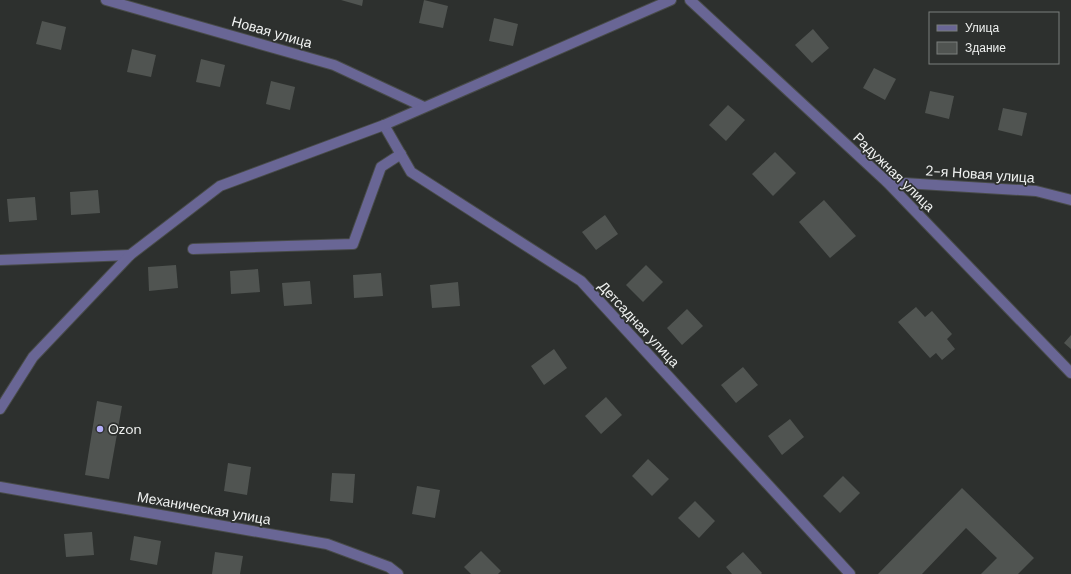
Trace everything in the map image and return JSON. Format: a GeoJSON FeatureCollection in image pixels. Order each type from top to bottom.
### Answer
{"type":"FeatureCollection","features":[{"type":"Feature","properties":{"kind":"street","name":"Новая улица"},"geometry":{"type":"LineString","coordinates":[[106,0],[334,65],[424,107]]}},
{"type":"Feature","properties":{"kind":"street"},"geometry":{"type":"LineString","coordinates":[[0,409],[33,357],[130,255],[220,186],[384,125],[671,0]]}},
{"type":"Feature","properties":{"kind":"street","name":"Радужная улица"},"geometry":{"type":"LineString","coordinates":[[690,0],[887,182],[1071,373]]}},
{"type":"Feature","properties":{"kind":"street","name":"Детсадная улица"},"geometry":{"type":"LineString","coordinates":[[384,125],[411,172],[581,281],[850,574]]}},
{"type":"Feature","properties":{"kind":"street"},"geometry":{"type":"LineString","coordinates":[[193,249],[353,244],[381,167],[400,154]]}},
{"type":"Feature","properties":{"kind":"street","name":"2-я Новая улица"},"geometry":{"type":"LineString","coordinates":[[887,182],[1036,191],[1071,200]]}},
{"type":"Feature","properties":{"kind":"street"},"geometry":{"type":"LineString","coordinates":[[0,260],[130,255]]}},
{"type":"Feature","properties":{"kind":"street","name":"Механическая улица"},"geometry":{"type":"LineString","coordinates":[[0,487],[327,544],[389,567],[398,574]]}},
{"type":"Feature","properties":{"kind":"building"},"geometry":{"type":"Polygon","coordinates":[[[341,0],[363,0],[362,6],[341,0]]]}},
{"type":"Feature","properties":{"kind":"building"},"geometry":{"type":"Polygon","coordinates":[[[424,0],[448,6],[443,28],[419,23],[424,0]]]}},
{"type":"Feature","properties":{"kind":"building"},"geometry":{"type":"Polygon","coordinates":[[[494,18],[518,24],[513,46],[489,41],[494,18]]]}},
{"type":"Feature","properties":{"kind":"building"},"geometry":{"type":"Polygon","coordinates":[[[42,21],[66,27],[61,50],[36,44],[42,21]]]}},
{"type":"Feature","properties":{"kind":"building"},"geometry":{"type":"Polygon","coordinates":[[[813,29],[829,48],[812,63],[795,45],[813,29]]]}},
{"type":"Feature","properties":{"kind":"building"},"geometry":{"type":"Polygon","coordinates":[[[132,49],[156,55],[151,77],[127,72],[132,49]]]}},
{"type":"Feature","properties":{"kind":"building"},"geometry":{"type":"Polygon","coordinates":[[[201,59],[225,65],[220,87],[196,82],[201,59]]]}},
{"type":"Feature","properties":{"kind":"building"},"geometry":{"type":"Polygon","coordinates":[[[874,68],[896,79],[885,100],[863,88],[874,68]]]}},
{"type":"Feature","properties":{"kind":"building"},"geometry":{"type":"Polygon","coordinates":[[[271,81],[295,87],[290,110],[266,104],[271,81]]]}},
{"type":"Feature","properties":{"kind":"building"},"geometry":{"type":"Polygon","coordinates":[[[930,91],[954,96],[949,119],[925,113],[930,91]]]}},
{"type":"Feature","properties":{"kind":"building"},"geometry":{"type":"Polygon","coordinates":[[[728,105],[745,120],[726,141],[709,125],[728,105]]]}},
{"type":"Feature","properties":{"kind":"building"},"geometry":{"type":"Polygon","coordinates":[[[1003,108],[1027,113],[1022,136],[998,130],[1003,108]]]}},
{"type":"Feature","properties":{"kind":"building"},"geometry":{"type":"Polygon","coordinates":[[[775,152],[796,173],[773,196],[752,174],[775,152]]]}},
{"type":"Feature","properties":{"kind":"building"},"geometry":{"type":"Polygon","coordinates":[[[98,190],[100,213],[71,215],[70,192],[98,190]]]}},
{"type":"Feature","properties":{"kind":"building"},"geometry":{"type":"Polygon","coordinates":[[[35,197],[37,220],[9,222],[7,199],[35,197]]]}},
{"type":"Feature","properties":{"kind":"building"},"geometry":{"type":"Polygon","coordinates":[[[824,200],[856,236],[830,258],[799,222],[824,200]]]}},
{"type":"Feature","properties":{"kind":"building"},"geometry":{"type":"Polygon","coordinates":[[[605,215],[618,234],[596,250],[582,232],[605,215]]]}},
{"type":"Feature","properties":{"kind":"building"},"geometry":{"type":"Polygon","coordinates":[[[176,265],[178,288],[149,291],[148,267],[176,265]]]}},
{"type":"Feature","properties":{"kind":"building"},"geometry":{"type":"Polygon","coordinates":[[[646,265],[663,282],[643,302],[626,285],[646,265]]]}},
{"type":"Feature","properties":{"kind":"building"},"geometry":{"type":"Polygon","coordinates":[[[258,269],[260,292],[231,294],[230,271],[258,269]]]}},
{"type":"Feature","properties":{"kind":"building"},"geometry":{"type":"Polygon","coordinates":[[[381,273],[383,296],[354,298],[353,275],[381,273]]]}},
{"type":"Feature","properties":{"kind":"building"},"geometry":{"type":"Polygon","coordinates":[[[310,281],[312,304],[284,306],[282,283],[310,281]]]}},
{"type":"Feature","properties":{"kind":"building"},"geometry":{"type":"Polygon","coordinates":[[[458,282],[460,306],[432,308],[430,285],[458,282]]]}},
{"type":"Feature","properties":{"kind":"building"},"geometry":{"type":"Polygon","coordinates":[[[916,307],[925,317],[932,311],[952,334],[947,339],[955,349],[942,360],[936,353],[930,358],[898,322],[916,307]]]}},
{"type":"Feature","properties":{"kind":"building"},"geometry":{"type":"Polygon","coordinates":[[[687,309],[703,326],[682,345],[667,328],[687,309]]]}},
{"type":"Feature","properties":{"kind":"building"},"geometry":{"type":"Polygon","coordinates":[[[1071,335],[1071,349],[1064,343],[1071,335]]]}},
{"type":"Feature","properties":{"kind":"building"},"geometry":{"type":"Polygon","coordinates":[[[554,349],[567,368],[544,385],[531,366],[554,349]]]}},
{"type":"Feature","properties":{"kind":"building"},"geometry":{"type":"Polygon","coordinates":[[[743,367],[758,385],[736,403],[721,385],[743,367]]]}},
{"type":"Feature","properties":{"kind":"building"},"geometry":{"type":"Polygon","coordinates":[[[606,397],[622,415],[601,434],[585,416],[606,397]]]}},
{"type":"Feature","properties":{"kind":"building"},"geometry":{"type":"Polygon","coordinates":[[[97,401],[122,406],[109,479],[85,475],[97,401]]]}},
{"type":"Feature","properties":{"kind":"building"},"geometry":{"type":"Polygon","coordinates":[[[790,419],[804,437],[782,455],[768,436],[790,419]]]}},
{"type":"Feature","properties":{"kind":"building"},"geometry":{"type":"Polygon","coordinates":[[[648,459],[669,479],[652,496],[632,476],[648,459]]]}},
{"type":"Feature","properties":{"kind":"building"},"geometry":{"type":"Polygon","coordinates":[[[228,463],[251,467],[247,495],[224,491],[228,463]]]}},
{"type":"Feature","properties":{"kind":"building"},"geometry":{"type":"Polygon","coordinates":[[[332,473],[355,474],[353,503],[330,501],[332,473]]]}},
{"type":"Feature","properties":{"kind":"building"},"geometry":{"type":"Polygon","coordinates":[[[843,476],[860,493],[840,513],[823,496],[843,476]]]}},
{"type":"Feature","properties":{"kind":"building"},"geometry":{"type":"Polygon","coordinates":[[[417,486],[440,490],[435,518],[412,514],[417,486]]]}},
{"type":"Feature","properties":{"kind":"building"},"geometry":{"type":"Polygon","coordinates":[[[962,488],[1034,558],[1018,574],[981,574],[997,558],[966,528],[922,574],[878,574],[962,488]]]}},
{"type":"Feature","properties":{"kind":"building"},"geometry":{"type":"Polygon","coordinates":[[[695,501],[715,521],[699,538],[678,518],[695,501]]]}},
{"type":"Feature","properties":{"kind":"building"},"geometry":{"type":"Polygon","coordinates":[[[92,532],[94,555],[66,557],[64,534],[92,532]]]}},
{"type":"Feature","properties":{"kind":"building"},"geometry":{"type":"Polygon","coordinates":[[[134,536],[161,541],[157,565],[130,560],[134,536]]]}},
{"type":"Feature","properties":{"kind":"building"},"geometry":{"type":"Polygon","coordinates":[[[481,551],[501,571],[498,574],[471,574],[464,567],[481,551]]]}},
{"type":"Feature","properties":{"kind":"building"},"geometry":{"type":"Polygon","coordinates":[[[215,552],[243,556],[240,574],[212,574],[215,552]]]}},
{"type":"Feature","properties":{"kind":"building"},"geometry":{"type":"Polygon","coordinates":[[[743,552],[762,573],[761,574],[732,574],[726,567],[743,552]]]}},
{"type":"Feature","properties":{"kind":"place","name":"Ozon"},"geometry":{"type":"Point","coordinates":[100,429]}}]}
